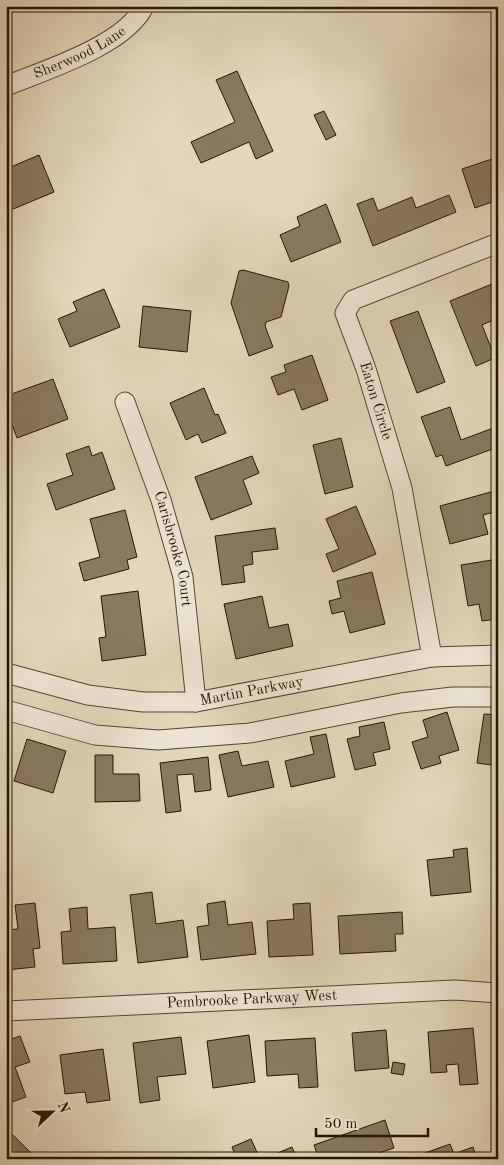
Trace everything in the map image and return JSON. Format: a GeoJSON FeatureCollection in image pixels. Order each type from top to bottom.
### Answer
{"type":"FeatureCollection","features":[{"type":"Feature","properties":{"kind":"street","name":"Sherwood Lane"},"geometry":{"type":"LineString","coordinates":[[6,86],[76,58],[112,38],[130,26],[144,6]]}},
{"type":"Feature","properties":{"kind":"street","name":"Eaton Circle"},"geometry":{"type":"LineString","coordinates":[[432,657],[402,488],[366,369],[346,313],[353,300],[498,243]]}},
{"type":"Feature","properties":{"kind":"street","name":"Carisbrooke Court"},"geometry":{"type":"LineString","coordinates":[[125,402],[161,500],[183,577],[196,702]]}},
{"type":"Feature","properties":{"kind":"street","name":"Martin Parkway"},"geometry":{"type":"LineString","coordinates":[[6,673],[88,695],[143,702],[196,702],[432,657],[498,655]]}},
{"type":"Feature","properties":{"kind":"street"},"geometry":{"type":"LineString","coordinates":[[6,710],[95,735],[158,740],[250,733],[401,703],[453,697],[498,696]]}},
{"type":"Feature","properties":{"kind":"street","name":"Pembrooke Parkway West"},"geometry":{"type":"LineString","coordinates":[[6,1011],[455,990],[498,993]]}},
{"type":"Feature","properties":{"kind":"building"},"geometry":{"type":"Polygon","coordinates":[[[237,71],[273,151],[256,159],[249,142],[201,163],[191,142],[235,122],[216,80],[237,71]]]}},
{"type":"Feature","properties":{"kind":"building"},"geometry":{"type":"Polygon","coordinates":[[[324,111],[336,135],[326,140],[314,115],[324,111]]]}},
{"type":"Feature","properties":{"kind":"building"},"geometry":{"type":"Polygon","coordinates":[[[39,155],[54,192],[6,212],[6,169],[39,155]]]}},
{"type":"Feature","properties":{"kind":"building"},"geometry":{"type":"Polygon","coordinates":[[[498,157],[498,200],[475,208],[462,169],[498,157]]]}},
{"type":"Feature","properties":{"kind":"building"},"geometry":{"type":"Polygon","coordinates":[[[449,195],[456,212],[373,246],[357,204],[373,198],[378,211],[412,197],[416,208],[449,195]]]}},
{"type":"Feature","properties":{"kind":"building"},"geometry":{"type":"Polygon","coordinates":[[[326,204],[341,242],[291,262],[280,235],[300,226],[297,217],[326,204]]]}},
{"type":"Feature","properties":{"kind":"building"},"geometry":{"type":"Polygon","coordinates":[[[243,270],[288,282],[289,286],[281,317],[266,322],[265,326],[273,347],[249,356],[231,303],[239,271],[243,270]]]}},
{"type":"Feature","properties":{"kind":"building"},"geometry":{"type":"Polygon","coordinates":[[[497,282],[498,318],[482,325],[495,358],[476,366],[450,301],[497,282]]]}},
{"type":"Feature","properties":{"kind":"building"},"geometry":{"type":"Polygon","coordinates":[[[104,289],[120,327],[70,347],[58,319],[77,311],[73,302],[104,289]]]}},
{"type":"Feature","properties":{"kind":"building"},"geometry":{"type":"Polygon","coordinates":[[[143,306],[191,311],[187,352],[139,347],[143,306]]]}},
{"type":"Feature","properties":{"kind":"building"},"geometry":{"type":"Polygon","coordinates":[[[418,311],[445,382],[417,393],[390,321],[418,311]]]}},
{"type":"Feature","properties":{"kind":"building"},"geometry":{"type":"Polygon","coordinates":[[[312,355],[328,400],[302,410],[294,389],[278,395],[271,377],[286,372],[284,365],[312,355]]]}},
{"type":"Feature","properties":{"kind":"building"},"geometry":{"type":"Polygon","coordinates":[[[53,379],[68,419],[17,438],[6,408],[6,396],[53,379]]]}},
{"type":"Feature","properties":{"kind":"building"},"geometry":{"type":"Polygon","coordinates":[[[204,388],[215,415],[218,414],[226,433],[202,443],[198,434],[186,440],[170,403],[204,388]]]}},
{"type":"Feature","properties":{"kind":"building"},"geometry":{"type":"Polygon","coordinates":[[[450,407],[461,440],[496,427],[498,447],[446,466],[442,455],[436,457],[421,417],[450,407]]]}},
{"type":"Feature","properties":{"kind":"building"},"geometry":{"type":"Polygon","coordinates":[[[341,438],[353,487],[325,494],[313,445],[341,438]]]}},
{"type":"Feature","properties":{"kind":"building"},"geometry":{"type":"Polygon","coordinates":[[[89,446],[92,456],[102,452],[115,489],[56,510],[47,484],[73,475],[66,454],[89,446]]]}},
{"type":"Feature","properties":{"kind":"building"},"geometry":{"type":"Polygon","coordinates":[[[252,456],[259,473],[243,480],[252,504],[211,520],[195,477],[252,456]]]}},
{"type":"Feature","properties":{"kind":"building"},"geometry":{"type":"Polygon","coordinates":[[[498,490],[498,511],[483,515],[488,534],[450,544],[440,506],[498,490]]]}},
{"type":"Feature","properties":{"kind":"building"},"geometry":{"type":"Polygon","coordinates":[[[356,506],[376,554],[333,572],[326,554],[339,549],[326,519],[356,506]]]}},
{"type":"Feature","properties":{"kind":"building"},"geometry":{"type":"Polygon","coordinates":[[[125,510],[137,557],[127,560],[129,569],[84,581],[79,563],[100,557],[90,519],[125,510]]]}},
{"type":"Feature","properties":{"kind":"building"},"geometry":{"type":"Polygon","coordinates":[[[275,528],[278,549],[252,552],[253,564],[243,566],[245,582],[222,585],[215,536],[275,528]]]}},
{"type":"Feature","properties":{"kind":"building"},"geometry":{"type":"Polygon","coordinates":[[[498,559],[498,619],[482,621],[479,604],[468,606],[461,565],[498,559]]]}},
{"type":"Feature","properties":{"kind":"building"},"geometry":{"type":"Polygon","coordinates":[[[372,572],[385,624],[350,633],[344,611],[332,614],[329,601],[341,598],[337,581],[372,572]]]}},
{"type":"Feature","properties":{"kind":"building"},"geometry":{"type":"Polygon","coordinates":[[[138,591],[146,655],[102,661],[99,638],[106,637],[101,596],[138,591]]]}},
{"type":"Feature","properties":{"kind":"building"},"geometry":{"type":"Polygon","coordinates":[[[262,596],[269,628],[288,624],[293,646],[236,659],[224,604],[262,596]]]}},
{"type":"Feature","properties":{"kind":"building"},"geometry":{"type":"Polygon","coordinates":[[[447,712],[459,750],[439,756],[441,763],[421,769],[412,742],[428,737],[423,720],[447,712]]]}},
{"type":"Feature","properties":{"kind":"building"},"geometry":{"type":"Polygon","coordinates":[[[484,714],[498,715],[498,766],[477,763],[484,714]]]}},
{"type":"Feature","properties":{"kind":"building"},"geometry":{"type":"Polygon","coordinates":[[[384,722],[390,749],[373,753],[376,765],[355,770],[347,739],[360,736],[359,727],[384,722]]]}},
{"type":"Feature","properties":{"kind":"building"},"geometry":{"type":"Polygon","coordinates":[[[326,734],[335,777],[291,787],[285,761],[314,754],[310,737],[326,734]]]}},
{"type":"Feature","properties":{"kind":"building"},"geometry":{"type":"Polygon","coordinates":[[[27,739],[66,751],[53,793],[14,781],[27,739]]]}},
{"type":"Feature","properties":{"kind":"building"},"geometry":{"type":"Polygon","coordinates":[[[238,751],[242,766],[268,761],[274,787],[228,797],[219,755],[238,751]]]}},
{"type":"Feature","properties":{"kind":"building"},"geometry":{"type":"Polygon","coordinates":[[[95,755],[113,755],[113,774],[139,774],[140,801],[95,802],[95,755]]]}},
{"type":"Feature","properties":{"kind":"building"},"geometry":{"type":"Polygon","coordinates":[[[208,757],[211,790],[195,792],[193,774],[177,775],[181,811],[166,813],[160,763],[208,757]]]}},
{"type":"Feature","properties":{"kind":"building"},"geometry":{"type":"Polygon","coordinates":[[[467,848],[471,892],[431,896],[427,860],[454,857],[453,850],[467,848]]]}},
{"type":"Feature","properties":{"kind":"building"},"geometry":{"type":"Polygon","coordinates":[[[152,892],[156,924],[183,920],[188,957],[138,963],[130,895],[152,892]]]}},
{"type":"Feature","properties":{"kind":"building"},"geometry":{"type":"Polygon","coordinates":[[[225,901],[228,925],[252,922],[256,954],[201,960],[197,927],[209,925],[207,904],[225,901]]]}},
{"type":"Feature","properties":{"kind":"building"},"geometry":{"type":"Polygon","coordinates":[[[35,903],[40,948],[33,949],[35,967],[6,970],[6,930],[18,929],[15,905],[35,903]]]}},
{"type":"Feature","properties":{"kind":"building"},"geometry":{"type":"Polygon","coordinates":[[[310,903],[313,955],[269,957],[267,921],[294,919],[293,904],[310,903]]]}},
{"type":"Feature","properties":{"kind":"building"},"geometry":{"type":"Polygon","coordinates":[[[87,907],[88,929],[115,927],[117,961],[63,964],[61,932],[71,931],[69,909],[87,907]]]}},
{"type":"Feature","properties":{"kind":"building"},"geometry":{"type":"Polygon","coordinates":[[[402,912],[403,934],[395,934],[396,951],[340,954],[338,916],[402,912]]]}},
{"type":"Feature","properties":{"kind":"building"},"geometry":{"type":"Polygon","coordinates":[[[473,1028],[478,1084],[460,1085],[458,1064],[446,1065],[447,1072],[431,1073],[428,1032],[473,1028]]]}},
{"type":"Feature","properties":{"kind":"building"},"geometry":{"type":"Polygon","coordinates":[[[386,1030],[389,1068],[355,1071],[352,1033],[386,1030]]]}},
{"type":"Feature","properties":{"kind":"building"},"geometry":{"type":"Polygon","coordinates":[[[249,1035],[255,1082],[213,1088],[207,1041],[249,1035]]]}},
{"type":"Feature","properties":{"kind":"building"},"geometry":{"type":"Polygon","coordinates":[[[20,1036],[30,1062],[15,1067],[26,1097],[6,1104],[6,1041],[20,1036]]]}},
{"type":"Feature","properties":{"kind":"building"},"geometry":{"type":"Polygon","coordinates":[[[181,1037],[186,1074],[157,1077],[160,1100],[140,1103],[133,1043],[181,1037]]]}},
{"type":"Feature","properties":{"kind":"building"},"geometry":{"type":"Polygon","coordinates":[[[315,1038],[318,1087],[299,1088],[298,1074],[267,1076],[265,1041],[315,1038]]]}},
{"type":"Feature","properties":{"kind":"building"},"geometry":{"type":"Polygon","coordinates":[[[103,1049],[110,1100],[87,1103],[85,1092],[65,1094],[60,1055],[103,1049]]]}},
{"type":"Feature","properties":{"kind":"building"},"geometry":{"type":"Polygon","coordinates":[[[393,1062],[405,1064],[403,1075],[391,1073],[393,1062]]]}},
{"type":"Feature","properties":{"kind":"building"},"geometry":{"type":"Polygon","coordinates":[[[385,1120],[394,1148],[361,1159],[319,1159],[314,1145],[385,1120]]]}},
{"type":"Feature","properties":{"kind":"building"},"geometry":{"type":"Polygon","coordinates":[[[9,1131],[37,1159],[6,1159],[6,1134],[9,1131]]]}},
{"type":"Feature","properties":{"kind":"building"},"geometry":{"type":"Polygon","coordinates":[[[251,1139],[260,1159],[237,1159],[232,1147],[251,1139]]]}},
{"type":"Feature","properties":{"kind":"building"},"geometry":{"type":"Polygon","coordinates":[[[450,1144],[454,1154],[473,1147],[477,1159],[427,1159],[425,1153],[450,1144]]]}},
{"type":"Feature","properties":{"kind":"building"},"geometry":{"type":"Polygon","coordinates":[[[292,1147],[297,1159],[263,1159],[292,1147]]]}}]}
